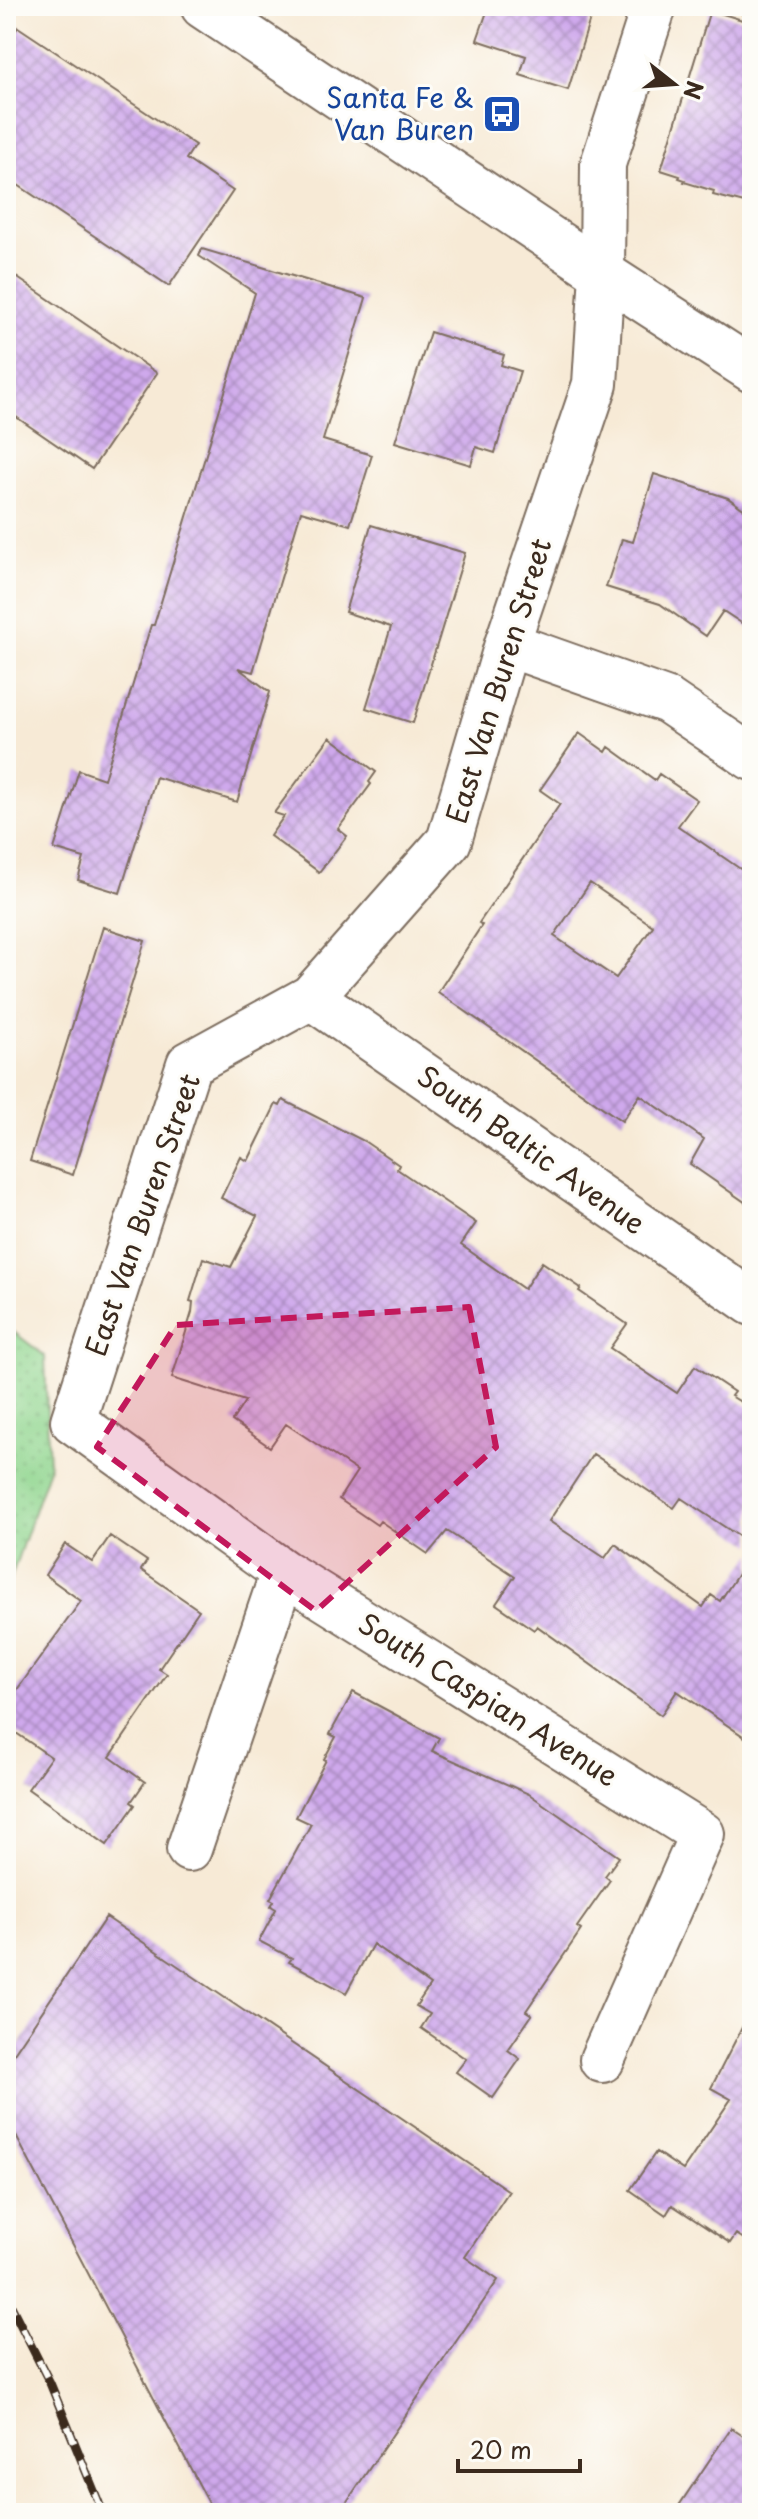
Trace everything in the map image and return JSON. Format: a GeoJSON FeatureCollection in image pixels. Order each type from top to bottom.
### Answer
{"type":"FeatureCollection","features":[{"type":"Feature","properties":{"kind":"street"},"geometry":{"type":"LineString","coordinates":[[203,6],[752,370]]}},
{"type":"Feature","properties":{"kind":"street","name":"East Van Buren Street"},"geometry":{"type":"LineString","coordinates":[[73,1421],[189,1064],[311,997],[449,841],[507,644],[595,384],[602,273],[603,164],[654,6]]}},
{"type":"Feature","properties":{"kind":"street"},"geometry":{"type":"LineString","coordinates":[[507,644],[668,701],[752,758]]}},
{"type":"Feature","properties":{"kind":"street","name":"South Baltic Avenue"},"geometry":{"type":"LineString","coordinates":[[311,997],[752,1303]]}},
{"type":"Feature","properties":{"kind":"street","name":"South Caspian Avenue"},"geometry":{"type":"LineString","coordinates":[[73,1421],[283,1572],[702,1834],[602,2060]]}},
{"type":"Feature","properties":{"kind":"street"},"geometry":{"type":"LineString","coordinates":[[189,1849],[283,1572]]}},
{"type":"Feature","properties":{"kind":"highlighted area"},"geometry":{"type":"Polygon","coordinates":[[[469,1307],[496,1447],[316,1611],[97,1447],[176,1325],[469,1307]]]}},
{"type":"Feature","properties":{"kind":"green space"},"geometry":{"type":"Polygon","coordinates":[[[6,1326],[45,1356],[49,1468],[6,1592],[6,1326]]]}},
{"type":"Feature","properties":{"kind":"building"},"geometry":{"type":"Polygon","coordinates":[[[489,6],[594,6],[568,90],[520,75],[526,56],[477,40],[489,6]]]}},
{"type":"Feature","properties":{"kind":"building"},"geometry":{"type":"Polygon","coordinates":[[[710,10],[752,23],[752,205],[713,195],[714,191],[684,182],[680,176],[661,170],[710,10]]]}},
{"type":"Feature","properties":{"kind":"building"},"geometry":{"type":"Polygon","coordinates":[[[18,27],[195,145],[186,159],[233,191],[169,286],[6,177],[6,45],[18,27]]]}},
{"type":"Feature","properties":{"kind":"building"},"geometry":{"type":"Polygon","coordinates":[[[202,249],[366,298],[323,440],[372,455],[350,525],[301,511],[253,672],[238,668],[270,692],[237,802],[156,777],[120,893],[78,880],[84,858],[54,849],[79,770],[104,779],[255,293],[199,256],[202,249]]]}},
{"type":"Feature","properties":{"kind":"building"},"geometry":{"type":"Polygon","coordinates":[[[6,270],[157,373],[92,469],[6,410],[6,270]]]}},
{"type":"Feature","properties":{"kind":"building"},"geometry":{"type":"Polygon","coordinates":[[[430,332],[504,355],[501,365],[520,371],[495,453],[476,447],[471,465],[395,442],[430,332]]]}},
{"type":"Feature","properties":{"kind":"building"},"geometry":{"type":"Polygon","coordinates":[[[654,474],[728,498],[752,515],[752,630],[723,611],[706,636],[660,604],[606,587],[622,539],[633,542],[654,474]]]}},
{"type":"Feature","properties":{"kind":"building"},"geometry":{"type":"Polygon","coordinates":[[[371,525],[465,553],[413,723],[366,708],[391,627],[345,612],[371,525]]]}},
{"type":"Feature","properties":{"kind":"building"},"geometry":{"type":"Polygon","coordinates":[[[579,733],[606,752],[609,747],[655,780],[659,774],[697,800],[678,826],[752,877],[752,1207],[690,1164],[704,1139],[640,1095],[622,1121],[438,992],[482,925],[479,923],[560,804],[540,790],[579,733]],[[590,883],[554,936],[616,978],[653,926],[590,883]]]}},
{"type":"Feature","properties":{"kind":"building"},"geometry":{"type":"Polygon","coordinates":[[[330,737],[376,772],[369,782],[371,784],[338,829],[347,836],[319,872],[270,836],[284,816],[274,813],[330,737]]]}},
{"type":"Feature","properties":{"kind":"building"},"geometry":{"type":"Polygon","coordinates":[[[103,927],[145,941],[73,1175],[30,1161],[103,927]]]}},
{"type":"Feature","properties":{"kind":"building"},"geometry":{"type":"Polygon","coordinates":[[[283,1100],[364,1141],[399,1165],[397,1169],[476,1223],[461,1245],[524,1289],[542,1262],[581,1288],[579,1291],[627,1324],[610,1348],[677,1393],[695,1366],[734,1392],[731,1396],[752,1409],[752,1545],[681,1498],[674,1508],[593,1454],[549,1521],[605,1558],[615,1544],[703,1607],[711,1595],[720,1601],[752,1553],[752,1742],[677,1691],[661,1715],[537,1626],[534,1630],[496,1604],[515,1576],[447,1531],[428,1554],[380,1521],[377,1525],[339,1499],[357,1471],[286,1424],[270,1447],[232,1421],[245,1401],[172,1378],[192,1312],[193,1302],[190,1301],[203,1258],[231,1267],[257,1216],[221,1198],[241,1157],[248,1161],[276,1104],[280,1106],[283,1100]]]}},
{"type":"Feature","properties":{"kind":"building"},"geometry":{"type":"Polygon","coordinates":[[[110,1536],[147,1561],[141,1570],[199,1610],[159,1669],[167,1674],[110,1757],[145,1782],[131,1802],[135,1805],[107,1845],[28,1789],[51,1757],[6,1726],[6,1705],[81,1601],[45,1575],[65,1544],[92,1562],[110,1536]]]}},
{"type":"Feature","properties":{"kind":"building"},"geometry":{"type":"Polygon","coordinates":[[[353,1692],[439,1738],[432,1751],[529,1794],[619,1857],[605,1876],[610,1880],[577,1927],[581,1930],[526,2011],[532,2015],[508,2050],[520,2059],[493,2098],[456,2072],[466,2059],[421,2028],[430,2014],[416,2006],[430,1985],[373,1944],[346,1993],[289,1962],[292,1958],[259,1941],[276,1909],[271,1906],[274,1901],[270,1899],[311,1824],[296,1817],[326,1760],[336,1737],[330,1734],[353,1692]]]}},
{"type":"Feature","properties":{"kind":"building"},"geometry":{"type":"Polygon","coordinates":[[[106,1917],[509,2191],[465,2257],[498,2280],[339,2513],[214,2513],[6,2117],[6,2065],[106,1917]]]}},
{"type":"Feature","properties":{"kind":"building"},"geometry":{"type":"Polygon","coordinates":[[[752,2008],[752,2244],[736,2234],[730,2243],[672,2205],[666,2215],[630,2190],[656,2152],[683,2170],[731,2099],[711,2088],[752,2008]]]}},
{"type":"Feature","properties":{"kind":"building"},"geometry":{"type":"Polygon","coordinates":[[[731,2428],[752,2442],[752,2513],[674,2513],[731,2428]]]}},
{"type":"Feature","properties":{"kind":"railway"},"geometry":{"type":"LineString","coordinates":[[6,2296],[50,2383],[103,2513]]}},
{"type":"Feature","properties":{"kind":"place","name":"Santa Fe & Van Buren"},"geometry":{"type":"Point","coordinates":[502,114]}}]}
